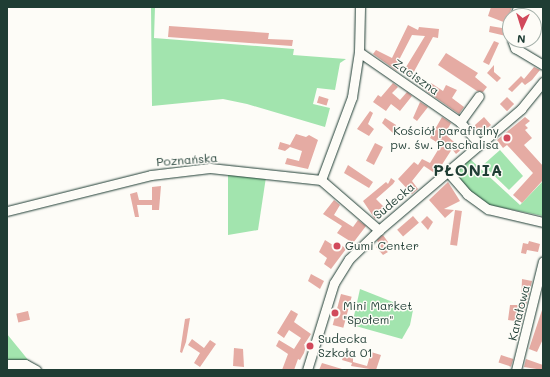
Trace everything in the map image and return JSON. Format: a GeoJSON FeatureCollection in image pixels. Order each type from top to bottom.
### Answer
{"type":"FeatureCollection","features":[{"type":"Feature","properties":{"kind":"street"},"geometry":{"type":"LineString","coordinates":[[360,7],[359,52],[352,97],[321,180],[379,230]]}},
{"type":"Feature","properties":{"kind":"street"},"geometry":{"type":"LineString","coordinates":[[515,48],[543,65]]}},
{"type":"Feature","properties":{"kind":"street","name":"Zaciszna"},"geometry":{"type":"LineString","coordinates":[[359,52],[460,122],[479,144]]}},
{"type":"Feature","properties":{"kind":"street","name":"Sudecka"},"geometry":{"type":"LineString","coordinates":[[307,370],[334,283],[349,259],[379,230],[521,109],[543,82]]}},
{"type":"Feature","properties":{"kind":"street"},"geometry":{"type":"LineString","coordinates":[[460,122],[479,96]]}},
{"type":"Feature","properties":{"kind":"street","name":"Poznańska"},"geometry":{"type":"LineString","coordinates":[[7,211],[151,175],[210,168],[321,180]]}},
{"type":"Feature","properties":{"kind":"street"},"geometry":{"type":"LineString","coordinates":[[448,172],[467,194],[488,209],[543,222]]}},
{"type":"Feature","properties":{"kind":"street","name":"Kanałowa"},"geometry":{"type":"LineString","coordinates":[[516,370],[543,261]]}},
{"type":"Feature","properties":{"kind":"street"},"geometry":{"type":"LineString","coordinates":[[7,364],[25,364],[36,370]]}},
{"type":"Feature","properties":{"kind":"green space"},"geometry":{"type":"Polygon","coordinates":[[[151,7],[155,7],[154,38],[294,49],[293,55],[346,59],[340,63],[335,90],[317,88],[313,104],[330,108],[325,127],[247,104],[223,99],[152,106],[151,7]]]}},
{"type":"Feature","properties":{"kind":"green space"},"geometry":{"type":"Polygon","coordinates":[[[500,150],[523,176],[509,190],[483,165],[500,150]]]}},
{"type":"Feature","properties":{"kind":"green space"},"geometry":{"type":"Polygon","coordinates":[[[470,159],[520,205],[543,181],[543,216],[489,205],[475,197],[455,173],[470,159]]]}},
{"type":"Feature","properties":{"kind":"green space"},"geometry":{"type":"Polygon","coordinates":[[[228,173],[266,177],[258,230],[228,235],[228,173]]]}},
{"type":"Feature","properties":{"kind":"green space"},"geometry":{"type":"Polygon","coordinates":[[[360,289],[413,310],[410,325],[402,339],[352,325],[360,289]]]}},
{"type":"Feature","properties":{"kind":"green space"},"geometry":{"type":"Polygon","coordinates":[[[7,334],[29,361],[7,360],[7,334]]]}},
{"type":"Feature","properties":{"kind":"building"},"geometry":{"type":"Polygon","coordinates":[[[491,7],[512,7],[502,8],[502,21],[488,16],[491,7]]]}},
{"type":"Feature","properties":{"kind":"building"},"geometry":{"type":"Polygon","coordinates":[[[408,25],[418,30],[419,27],[439,29],[438,38],[433,37],[411,77],[403,72],[425,36],[412,35],[399,60],[400,65],[397,71],[373,54],[376,50],[392,58],[408,25]]]}},
{"type":"Feature","properties":{"kind":"building"},"geometry":{"type":"Polygon","coordinates":[[[169,26],[269,33],[268,39],[293,40],[292,46],[168,37],[169,26]]]}},
{"type":"Feature","properties":{"kind":"building"},"geometry":{"type":"Polygon","coordinates":[[[490,26],[502,28],[502,35],[489,32],[490,26]]]}},
{"type":"Feature","properties":{"kind":"building"},"geometry":{"type":"Polygon","coordinates":[[[494,41],[499,43],[489,65],[483,62],[494,41]]]}},
{"type":"Feature","properties":{"kind":"building"},"geometry":{"type":"Polygon","coordinates":[[[446,53],[478,73],[475,77],[487,87],[483,92],[477,91],[438,65],[446,53]]]}},
{"type":"Feature","properties":{"kind":"building"},"geometry":{"type":"Polygon","coordinates":[[[494,65],[494,72],[501,78],[497,82],[487,73],[494,65]]]}},
{"type":"Feature","properties":{"kind":"building"},"geometry":{"type":"Polygon","coordinates":[[[534,67],[540,70],[532,80],[525,85],[522,82],[512,92],[508,89],[521,76],[524,79],[534,67]]]}},
{"type":"Feature","properties":{"kind":"building"},"geometry":{"type":"Polygon","coordinates":[[[393,83],[398,87],[392,93],[400,100],[407,92],[412,96],[400,111],[391,104],[386,111],[373,102],[378,95],[381,97],[393,83]]]}},
{"type":"Feature","properties":{"kind":"building"},"geometry":{"type":"Polygon","coordinates":[[[431,83],[443,91],[446,85],[457,90],[452,98],[464,107],[459,114],[426,91],[431,83]]]}},
{"type":"Feature","properties":{"kind":"building"},"geometry":{"type":"Polygon","coordinates":[[[319,96],[329,99],[327,106],[317,103],[319,96]]]}},
{"type":"Feature","properties":{"kind":"building"},"geometry":{"type":"Polygon","coordinates":[[[507,97],[514,104],[507,111],[500,104],[507,97]]]}},
{"type":"Feature","properties":{"kind":"building"},"geometry":{"type":"Polygon","coordinates":[[[420,102],[428,107],[417,121],[413,118],[420,102]]]}},
{"type":"Feature","properties":{"kind":"building"},"geometry":{"type":"Polygon","coordinates":[[[370,111],[373,113],[368,124],[374,129],[369,136],[357,129],[370,111]]]}},
{"type":"Feature","properties":{"kind":"building"},"geometry":{"type":"Polygon","coordinates":[[[442,117],[451,123],[445,134],[462,149],[456,154],[452,149],[436,174],[424,166],[412,181],[418,189],[412,194],[398,179],[414,162],[418,165],[422,159],[430,163],[441,145],[430,138],[442,117]]]}},
{"type":"Feature","properties":{"kind":"building"},"geometry":{"type":"Polygon","coordinates":[[[484,117],[491,125],[482,133],[480,130],[477,132],[475,125],[484,117]]]}},
{"type":"Feature","properties":{"kind":"building"},"geometry":{"type":"Polygon","coordinates":[[[525,117],[530,121],[525,125],[528,128],[525,130],[532,138],[524,145],[543,166],[543,180],[522,203],[513,195],[533,173],[507,145],[503,148],[497,140],[525,117]]]}},
{"type":"Feature","properties":{"kind":"building"},"geometry":{"type":"Polygon","coordinates":[[[385,118],[396,125],[393,133],[382,123],[385,118]]]}},
{"type":"Feature","properties":{"kind":"building"},"geometry":{"type":"Polygon","coordinates":[[[296,134],[306,137],[309,135],[318,140],[308,169],[285,164],[287,158],[299,161],[302,151],[290,147],[285,151],[278,149],[280,142],[290,145],[296,134]]]}},
{"type":"Feature","properties":{"kind":"building"},"geometry":{"type":"Polygon","coordinates":[[[375,143],[383,147],[374,165],[366,161],[375,143]]]}},
{"type":"Feature","properties":{"kind":"building"},"geometry":{"type":"Polygon","coordinates":[[[348,165],[373,182],[369,188],[344,173],[348,165]]]}},
{"type":"Feature","properties":{"kind":"building"},"geometry":{"type":"Polygon","coordinates":[[[391,178],[395,181],[393,184],[376,199],[385,208],[375,219],[363,201],[386,182],[388,184],[391,178]]]}},
{"type":"Feature","properties":{"kind":"building"},"geometry":{"type":"Polygon","coordinates":[[[448,182],[460,201],[444,209],[454,210],[445,218],[429,200],[448,182]]]}},
{"type":"Feature","properties":{"kind":"building"},"geometry":{"type":"Polygon","coordinates":[[[161,186],[159,210],[152,210],[152,205],[137,205],[139,217],[135,217],[130,194],[137,192],[139,200],[152,200],[152,187],[161,186]]]}},
{"type":"Feature","properties":{"kind":"building"},"geometry":{"type":"Polygon","coordinates":[[[334,200],[340,205],[334,215],[353,227],[358,220],[366,226],[353,243],[337,233],[342,226],[323,214],[334,200]]]}},
{"type":"Feature","properties":{"kind":"building"},"geometry":{"type":"Polygon","coordinates":[[[455,210],[462,211],[457,246],[450,245],[455,210]]]}},
{"type":"Feature","properties":{"kind":"building"},"geometry":{"type":"Polygon","coordinates":[[[413,216],[419,223],[403,237],[397,230],[413,216]]]}},
{"type":"Feature","properties":{"kind":"building"},"geometry":{"type":"Polygon","coordinates":[[[427,216],[433,222],[428,230],[421,222],[427,216]]]}},
{"type":"Feature","properties":{"kind":"building"},"geometry":{"type":"Polygon","coordinates":[[[383,235],[388,242],[383,247],[388,252],[383,255],[376,247],[379,245],[377,240],[383,235]]]}},
{"type":"Feature","properties":{"kind":"building"},"geometry":{"type":"Polygon","coordinates":[[[325,240],[336,247],[339,243],[346,249],[331,269],[324,264],[327,258],[319,252],[325,240]]]}},
{"type":"Feature","properties":{"kind":"building"},"geometry":{"type":"Polygon","coordinates":[[[529,241],[540,244],[538,252],[527,250],[526,254],[521,253],[523,243],[528,244],[529,241]]]}},
{"type":"Feature","properties":{"kind":"building"},"geometry":{"type":"Polygon","coordinates":[[[311,274],[324,281],[320,289],[308,281],[311,274]]]}},
{"type":"Feature","properties":{"kind":"building"},"geometry":{"type":"Polygon","coordinates":[[[522,279],[532,281],[520,329],[515,328],[515,321],[508,320],[510,305],[521,305],[522,279]]]}},
{"type":"Feature","properties":{"kind":"building"},"geometry":{"type":"Polygon","coordinates":[[[341,294],[352,297],[343,328],[333,325],[341,294]]]}},
{"type":"Feature","properties":{"kind":"building"},"geometry":{"type":"Polygon","coordinates":[[[291,310],[298,314],[294,322],[311,334],[304,345],[306,346],[304,353],[300,360],[298,359],[294,370],[282,370],[288,354],[276,346],[279,340],[294,349],[301,338],[289,330],[284,338],[277,333],[291,310]]]}},
{"type":"Feature","properties":{"kind":"building"},"geometry":{"type":"Polygon","coordinates":[[[542,310],[543,339],[537,352],[529,349],[542,310]]]}},
{"type":"Feature","properties":{"kind":"building"},"geometry":{"type":"Polygon","coordinates":[[[28,311],[30,320],[18,322],[16,314],[28,311]]]}},
{"type":"Feature","properties":{"kind":"building"},"geometry":{"type":"Polygon","coordinates":[[[190,318],[186,342],[182,353],[180,352],[185,319],[190,318]]]}},
{"type":"Feature","properties":{"kind":"building"},"geometry":{"type":"Polygon","coordinates":[[[192,339],[204,348],[210,340],[216,344],[200,367],[194,363],[200,353],[188,345],[192,339]]]}},
{"type":"Feature","properties":{"kind":"building"},"geometry":{"type":"Polygon","coordinates":[[[234,348],[243,349],[244,367],[233,366],[234,348]]]}},
{"type":"Feature","properties":{"kind":"building"},"geometry":{"type":"Polygon","coordinates":[[[345,351],[353,354],[353,362],[367,366],[371,352],[381,355],[376,370],[351,366],[352,363],[342,360],[345,351]]]}},
{"type":"Feature","properties":{"kind":"building"},"geometry":{"type":"Polygon","coordinates":[[[501,355],[513,359],[511,367],[499,363],[501,355]]]}},
{"type":"Feature","properties":{"kind":"building"},"geometry":{"type":"Polygon","coordinates":[[[526,359],[543,365],[543,370],[524,367],[526,359]]]}},
{"type":"Feature","properties":{"kind":"building"},"geometry":{"type":"Polygon","coordinates":[[[322,363],[342,369],[342,370],[319,370],[322,363]]]}},
{"type":"Feature","properties":{"kind":"place","name":"Kościół parafialny pw. św. Paschalisa"},"geometry":{"type":"Point","coordinates":[507,138]}},
{"type":"Feature","properties":{"kind":"place","name":"Gumi Center"},"geometry":{"type":"Point","coordinates":[337,246]}},
{"type":"Feature","properties":{"kind":"place","name":"Mini Market \"Społem\""},"geometry":{"type":"Point","coordinates":[335,313]}},
{"type":"Feature","properties":{"kind":"place","name":"Sudecka Szkoła 01"},"geometry":{"type":"Point","coordinates":[310,346]}},
{"type":"Feature","properties":{"kind":"district","name":"PŁONIA"},"geometry":{"type":"Point","coordinates":[468,170]}}]}
